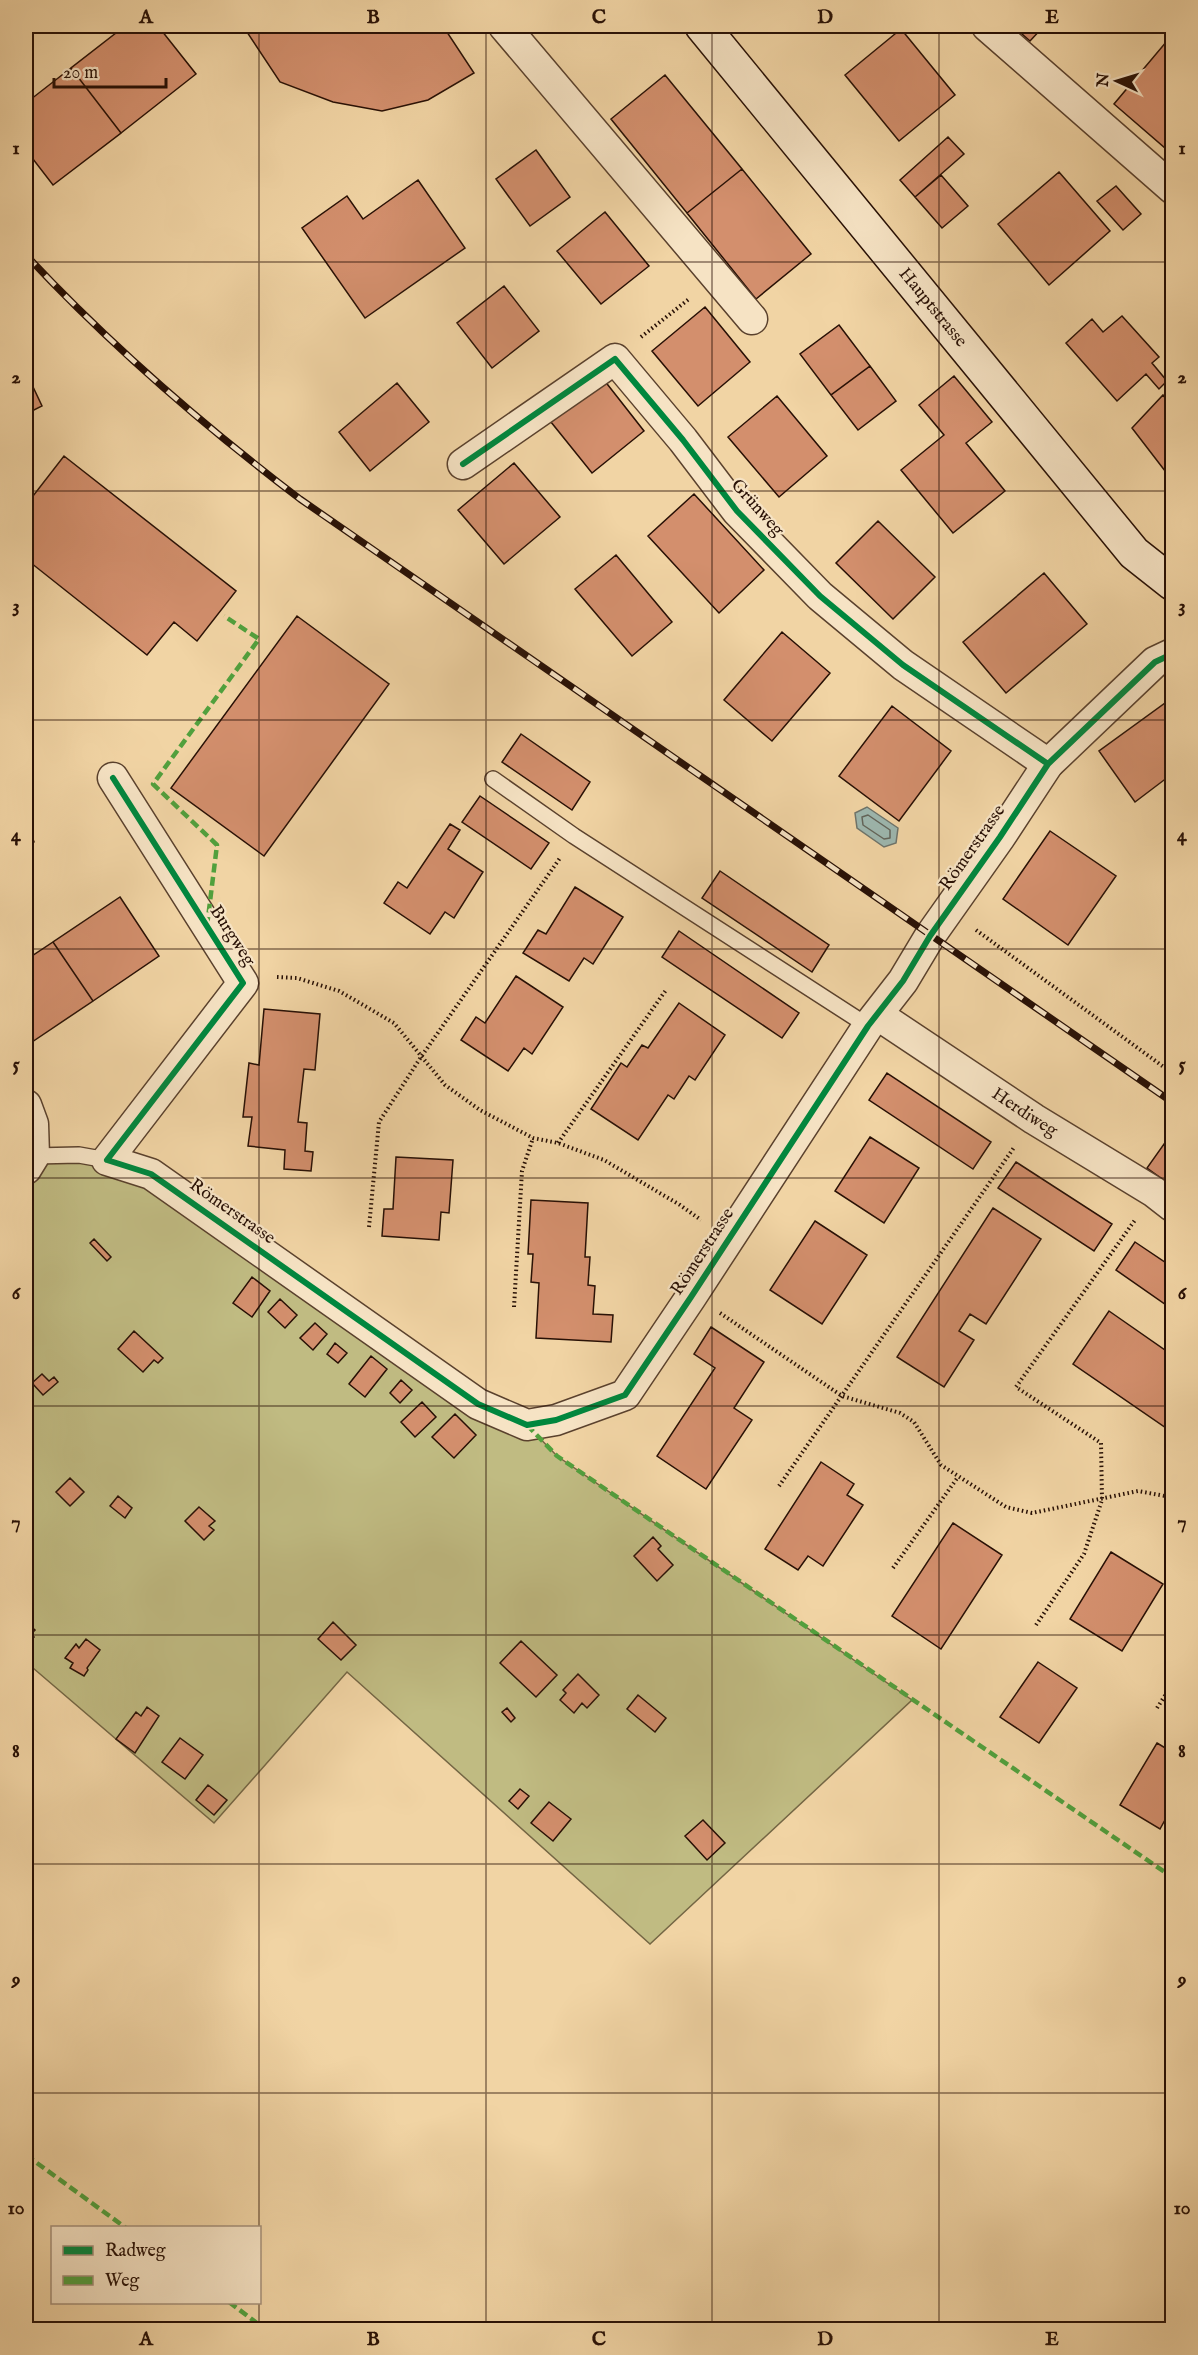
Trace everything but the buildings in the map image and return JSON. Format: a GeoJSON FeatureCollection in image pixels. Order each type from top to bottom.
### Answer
{"type":"FeatureCollection","features":[{"type":"Feature","properties":{"kind":"main road","name":"Hauptstrasse"},"geometry":{"type":"LineString","coordinates":[[702,26],[1134,553],[1173,583]]}},
{"type":"Feature","properties":{"kind":"street"},"geometry":{"type":"LineString","coordinates":[[504,26],[752,319]]}},
{"type":"Feature","properties":{"kind":"street"},"geometry":{"type":"LineString","coordinates":[[987,26],[1173,188]]}},
{"type":"Feature","properties":{"kind":"street"},"geometry":{"type":"LineString","coordinates":[[463,464],[615,359]]}},
{"type":"Feature","properties":{"kind":"street","name":"Grünweg"},"geometry":{"type":"LineString","coordinates":[[615,359],[683,440],[737,512],[820,596],[903,665],[1048,764]]}},
{"type":"Feature","properties":{"kind":"street","name":"Römerstrasse"},"geometry":{"type":"LineString","coordinates":[[106,1160],[151,1174],[477,1404],[527,1425],[556,1420],[625,1395],[873,1020],[903,981],[1048,764],[1155,662],[1173,654]]}},
{"type":"Feature","properties":{"kind":"street","name":"Burgweg"},"geometry":{"type":"LineString","coordinates":[[106,1160],[243,983],[113,778]]}},
{"type":"Feature","properties":{"kind":"street","name":"Herdiweg"},"geometry":{"type":"LineString","coordinates":[[873,1020],[1163,1199]]}},
{"type":"Feature","properties":{"kind":"street"},"geometry":{"type":"LineString","coordinates":[[26,1105],[33,1124],[30,1162]]}},
{"type":"Feature","properties":{"kind":"lane"},"geometry":{"type":"LineString","coordinates":[[493,779],[574,836],[873,1020]]}},
{"type":"Feature","properties":{"kind":"lane"},"geometry":{"type":"LineString","coordinates":[[30,1162],[79,1155],[106,1160]]}},
{"type":"Feature","properties":{"kind":"path"},"geometry":{"type":"LineString","coordinates":[[615,359],[716,276]]}},
{"type":"Feature","properties":{"kind":"path"},"geometry":{"type":"LineString","coordinates":[[369,1227],[379,1122],[574,836]]}},
{"type":"Feature","properties":{"kind":"path"},"geometry":{"type":"LineString","coordinates":[[948,911],[1173,1072]]}},
{"type":"Feature","properties":{"kind":"path"},"geometry":{"type":"LineString","coordinates":[[237,974],[297,978],[339,991],[394,1023],[445,1085],[480,1110],[533,1138],[558,1143],[604,1160],[680,1205],[729,1240]]}},
{"type":"Feature","properties":{"kind":"path"},"geometry":{"type":"LineString","coordinates":[[558,1143],[666,990]]}},
{"type":"Feature","properties":{"kind":"path"},"geometry":{"type":"LineString","coordinates":[[779,1486],[1034,1119]]}},
{"type":"Feature","properties":{"kind":"path"},"geometry":{"type":"LineString","coordinates":[[514,1307],[522,1172],[533,1138]]}},
{"type":"Feature","properties":{"kind":"path"},"geometry":{"type":"LineString","coordinates":[[1036,1625],[1084,1554],[1102,1500],[1101,1443],[1016,1387],[1163,1199]]}},
{"type":"Feature","properties":{"kind":"path"},"geometry":{"type":"LineString","coordinates":[[691,1297],[715,1310],[842,1396],[900,1413],[914,1422],[941,1465],[1006,1507],[1032,1513],[1138,1491],[1166,1496],[1173,1501]]}},
{"type":"Feature","properties":{"kind":"path"},"geometry":{"type":"LineString","coordinates":[[893,1568],[958,1477]]}},
{"type":"Feature","properties":{"kind":"path"},"geometry":{"type":"LineString","coordinates":[[1157,1708],[1173,1685]]}},
{"type":"Feature","properties":{"kind":"shaded area"},"geometry":{"type":"Polygon","coordinates":[[[34,1156],[107,1160],[527,1425],[557,1456],[912,1700],[650,1944],[347,1672],[214,1823],[26,1662],[26,1169],[34,1156]]]}},
{"type":"Feature","properties":{"kind":"water"},"geometry":{"type":"Polygon","coordinates":[[[867,807],[898,828],[896,843],[884,847],[857,828],[855,813],[867,807]]]}},
{"type":"Feature","properties":{"kind":"railway"},"geometry":{"type":"LineString","coordinates":[[26,255],[90,320],[158,383],[300,499],[1172,1102]]}},
{"type":"Feature","properties":{"kind":"marked path"},"geometry":{"type":"LineString","coordinates":[[207,926],[217,845],[153,784],[259,639],[224,616]]}},
{"type":"Feature","properties":{"kind":"marked path"},"geometry":{"type":"LineString","coordinates":[[527,1425],[557,1456],[1172,1877]]}},
{"type":"Feature","properties":{"kind":"marked path"},"geometry":{"type":"LineString","coordinates":[[26,2155],[123,2226]]}},
{"type":"Feature","properties":{"kind":"marked path"},"geometry":{"type":"LineString","coordinates":[[232,2304],[266,2330]]}},
{"type":"Feature","properties":{"kind":"cycle path"},"geometry":{"type":"LineString","coordinates":[[463,464],[615,359],[683,440],[737,511],[820,596],[903,665],[1048,764]]}},
{"type":"Feature","properties":{"kind":"cycle path"},"geometry":{"type":"LineString","coordinates":[[113,778],[243,983],[107,1160],[151,1174],[478,1404],[527,1425],[556,1420],[625,1395],[868,1026],[903,981],[930,936],[1048,764],[1155,662],[1172,654]]}}]}
